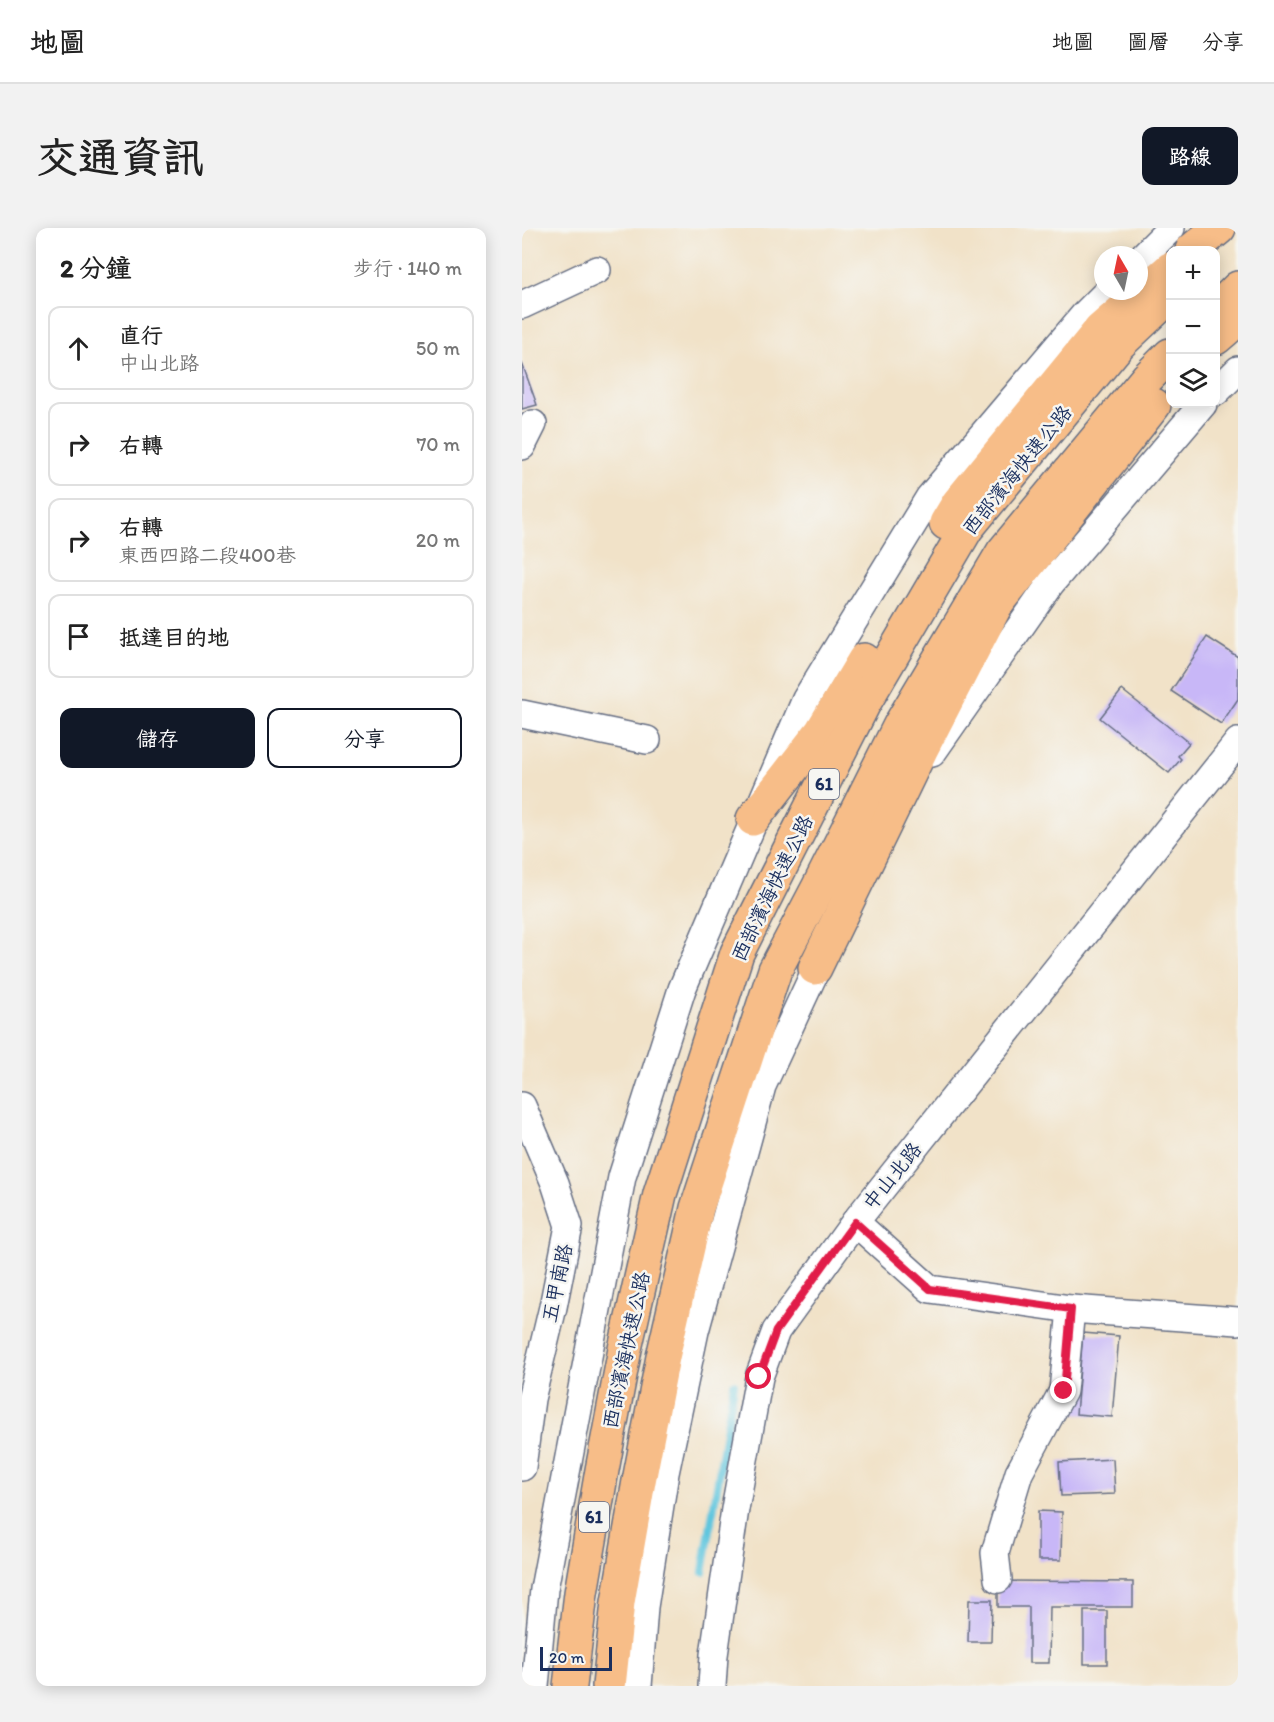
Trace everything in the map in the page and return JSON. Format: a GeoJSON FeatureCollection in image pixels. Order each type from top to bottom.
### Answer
{"type":"FeatureCollection","features":[{"type":"Feature","properties":{"kind":"highway"},"geometry":{"type":"LineString","coordinates":[[1197,246],[1219,228]]}},
{"type":"Feature","properties":{"kind":"highway"},"geometry":{"type":"LineString","coordinates":[[1220,249],[1238,232]]}},
{"type":"Feature","properties":{"kind":"highway"},"geometry":{"type":"LineString","coordinates":[[753,819],[821,732],[958,503],[1100,330],[1166,272]]}},
{"type":"Feature","properties":{"kind":"highway"},"geometry":{"type":"LineString","coordinates":[[1220,305],[1238,288]]}},
{"type":"Feature","properties":{"kind":"highway","name":"西部濱海快速公路"},"geometry":{"type":"LineString","coordinates":[[570,1686],[580,1593],[625,1349],[660,1194],[737,953],[863,705],[968,528],[1119,344],[1166,300]]}},
{"type":"Feature","properties":{"kind":"highway"},"geometry":{"type":"LineString","coordinates":[[1220,334],[1238,318]]}},
{"type":"Feature","properties":{"kind":"highway","name":"西部濱海快速公路"},"geometry":{"type":"LineString","coordinates":[[609,1686],[620,1591],[663,1357],[696,1208],[775,970],[900,725],[1003,552],[1147,378],[1166,359]]}},
{"type":"Feature","properties":{"kind":"highway"},"geometry":{"type":"LineString","coordinates":[[815,968],[921,750],[996,605],[1166,388]]}},
{"type":"Feature","properties":{"kind":"street"},"geometry":{"type":"LineString","coordinates":[[1148,251],[1171,228]]}},
{"type":"Feature","properties":{"kind":"street"},"geometry":{"type":"LineString","coordinates":[[522,305],[597,270]]}},
{"type":"Feature","properties":{"kind":"street"},"geometry":{"type":"LineString","coordinates":[[535,1686],[544,1589],[622,1177],[682,989],[806,699],[929,498],[1099,300]]}},
{"type":"Feature","properties":{"kind":"street"},"geometry":{"type":"LineString","coordinates":[[1220,387],[1238,370]]}},
{"type":"Feature","properties":{"kind":"street"},"geometry":{"type":"LineString","coordinates":[[638,1686],[644,1607],[664,1473],[695,1331],[762,1086],[815,968],[927,761],[1051,583],[1200,408]]}},
{"type":"Feature","properties":{"kind":"street"},"geometry":{"type":"LineString","coordinates":[[522,714],[647,740]]}},
{"type":"Feature","properties":{"kind":"street","name":"中山北路"},"geometry":{"type":"LineString","coordinates":[[712,1686],[714,1654],[735,1509],[759,1377],[776,1331],[855,1222],[1238,742]]}},
{"type":"Feature","properties":{"kind":"street","name":"五甲南路"},"geometry":{"type":"LineString","coordinates":[[522,1106],[555,1183],[569,1226],[553,1306],[526,1394],[522,1467]]}},
{"type":"Feature","properties":{"kind":"street"},"geometry":{"type":"LineString","coordinates":[[855,1222],[930,1289],[1071,1309],[1238,1322]]}},
{"type":"Feature","properties":{"kind":"street"},"geometry":{"type":"LineString","coordinates":[[998,1579],[995,1553],[1019,1473],[1064,1391],[1071,1309]]}},
{"type":"Feature","properties":{"kind":"building"},"geometry":{"type":"Polygon","coordinates":[[[522,363],[537,405],[522,409],[522,363]]]}},
{"type":"Feature","properties":{"kind":"building"},"geometry":{"type":"Polygon","coordinates":[[[1207,637],[1238,657],[1238,699],[1221,724],[1171,691],[1207,637]]]}},
{"type":"Feature","properties":{"kind":"building"},"geometry":{"type":"Polygon","coordinates":[[[1122,690],[1189,743],[1178,756],[1181,759],[1169,773],[1100,718],[1122,690]]]}},
{"type":"Feature","properties":{"kind":"building"},"geometry":{"type":"Polygon","coordinates":[[[1083,1333],[1119,1336],[1112,1417],[1076,1414],[1083,1333]]]}},
{"type":"Feature","properties":{"kind":"building"},"geometry":{"type":"Polygon","coordinates":[[[1113,1459],[1115,1494],[1061,1496],[1059,1462],[1113,1459]]]}},
{"type":"Feature","properties":{"kind":"building"},"geometry":{"type":"Polygon","coordinates":[[[1038,1511],[1062,1512],[1061,1560],[1038,1560],[1038,1511]]]}},
{"type":"Feature","properties":{"kind":"building"},"geometry":{"type":"Polygon","coordinates":[[[998,1581],[1133,1582],[1133,1607],[1050,1607],[1049,1663],[1029,1663],[1029,1607],[998,1607],[998,1581]]]}},
{"type":"Feature","properties":{"kind":"building"},"geometry":{"type":"Polygon","coordinates":[[[969,1600],[992,1600],[991,1642],[968,1642],[969,1600]]]}},
{"type":"Feature","properties":{"kind":"building"},"geometry":{"type":"Polygon","coordinates":[[[1084,1611],[1107,1611],[1107,1664],[1084,1664],[1084,1611]]]}},
{"type":"Feature","properties":{"kind":"waterway"},"geometry":{"type":"LineString","coordinates":[[703,1572],[734,1384]]}},
{"type":"Feature","properties":{"kind":"route"},"geometry":{"type":"LineString","coordinates":[[759,1377],[776,1331],[855,1222],[930,1289],[1071,1309],[1064,1391]]}}]}
